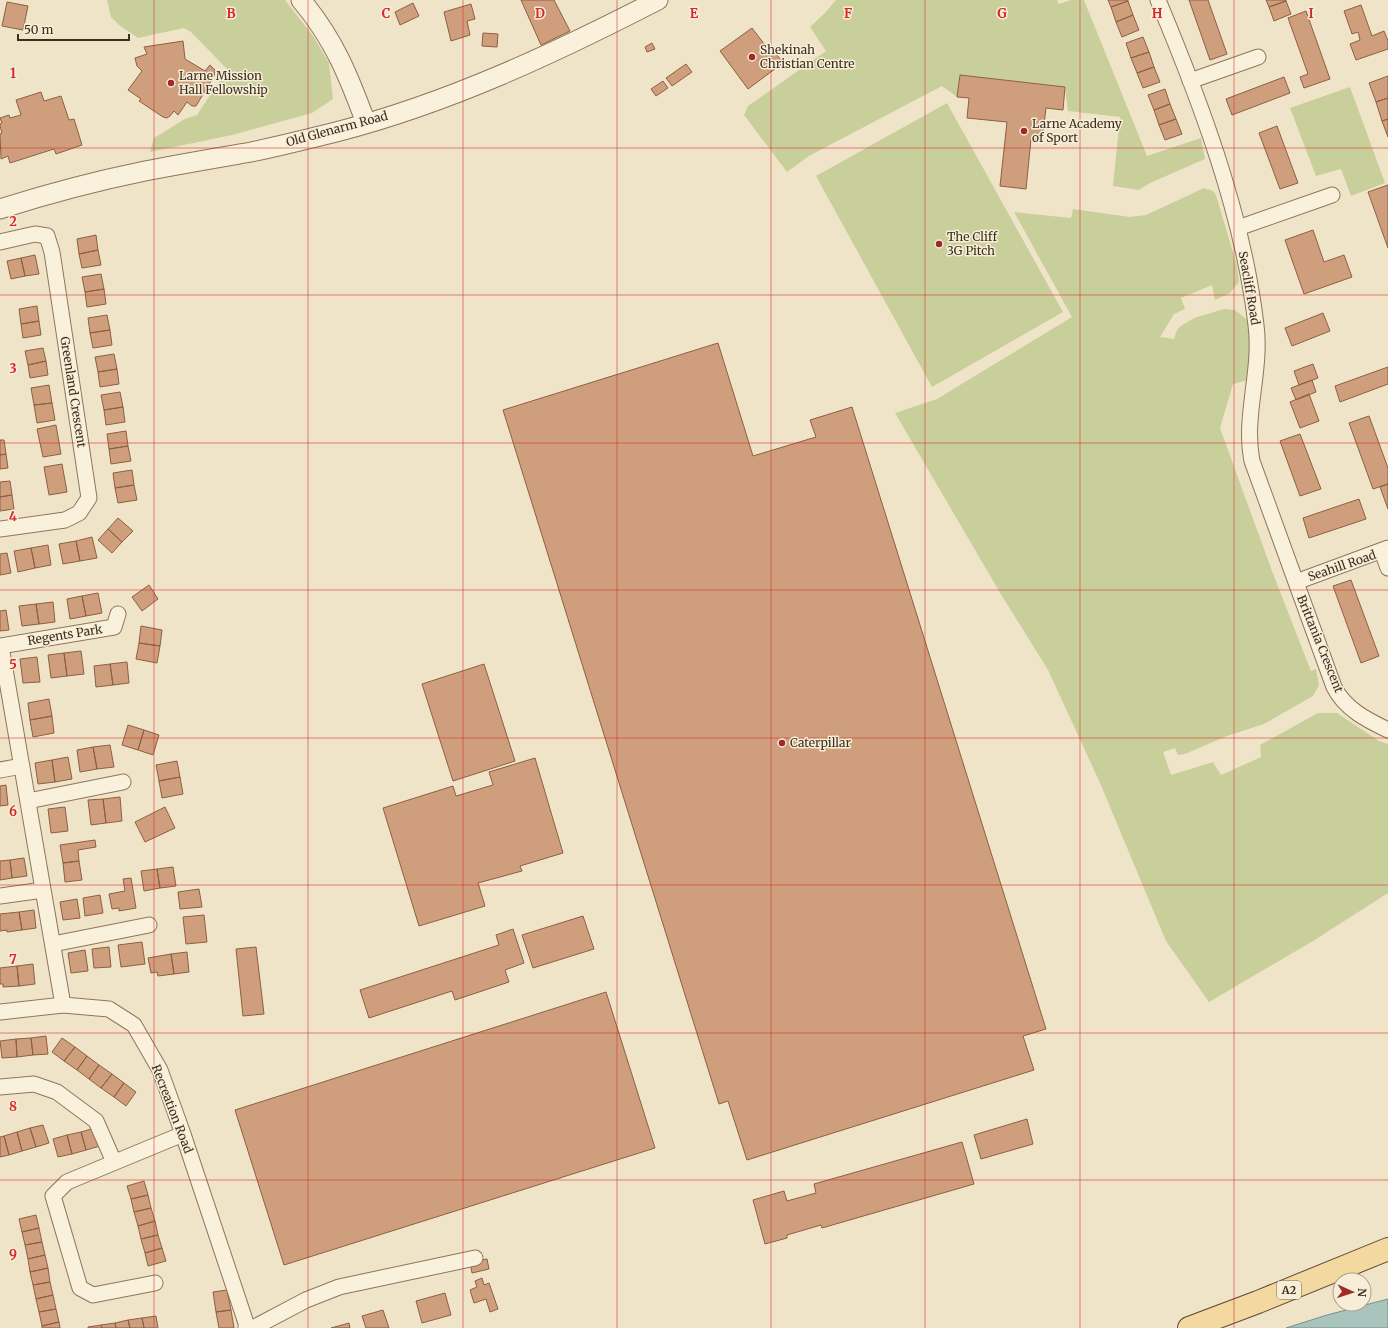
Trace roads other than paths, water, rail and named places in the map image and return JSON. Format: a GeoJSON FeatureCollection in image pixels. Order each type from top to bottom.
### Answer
{"type":"FeatureCollection","features":[{"type":"Feature","properties":{"kind":"main road","name":"A2"},"geometry":{"type":"LineString","coordinates":[[1189,1328],[1272,1297],[1388,1249]]}},
{"type":"Feature","properties":{"kind":"street"},"geometry":{"type":"LineString","coordinates":[[301,0],[317,20],[337,53],[346,71],[366,123]]}},
{"type":"Feature","properties":{"kind":"street","name":"Old Glenarm Road"},"geometry":{"type":"LineString","coordinates":[[0,209],[26,200],[101,181],[145,171],[254,151],[366,123],[477,85],[596,32],[658,0]]}},
{"type":"Feature","properties":{"kind":"street","name":"Seacliff Road"},"geometry":{"type":"LineString","coordinates":[[1158,0],[1211,138],[1238,228],[1252,288],[1258,352],[1250,430],[1252,461],[1296,582]]}},
{"type":"Feature","properties":{"kind":"street"},"geometry":{"type":"LineString","coordinates":[[1190,81],[1258,57]]}},
{"type":"Feature","properties":{"kind":"street"},"geometry":{"type":"LineString","coordinates":[[1238,228],[1332,195]]}},
{"type":"Feature","properties":{"kind":"street","name":"Greenland Crescent"},"geometry":{"type":"LineString","coordinates":[[0,242],[35,234],[47,236],[52,252],[88,498],[79,513],[65,520],[0,529]]}},
{"type":"Feature","properties":{"kind":"street"},"geometry":{"type":"LineString","coordinates":[[1385,550],[1388,568]]}},
{"type":"Feature","properties":{"kind":"street","name":"Seahill Road"},"geometry":{"type":"LineString","coordinates":[[1296,582],[1385,550]]}},
{"type":"Feature","properties":{"kind":"street","name":"Brittania Crescent"},"geometry":{"type":"LineString","coordinates":[[1296,582],[1337,693],[1355,711],[1388,730]]}},
{"type":"Feature","properties":{"kind":"street","name":"Regents Park"},"geometry":{"type":"LineString","coordinates":[[63,1005],[1,646],[114,628],[118,614]]}},
{"type":"Feature","properties":{"kind":"street"},"geometry":{"type":"LineString","coordinates":[[0,770],[22,766]]}},
{"type":"Feature","properties":{"kind":"street"},"geometry":{"type":"LineString","coordinates":[[28,801],[123,782]]}},
{"type":"Feature","properties":{"kind":"street"},"geometry":{"type":"LineString","coordinates":[[0,896],[43,890]]}},
{"type":"Feature","properties":{"kind":"street"},"geometry":{"type":"LineString","coordinates":[[53,944],[149,925]]}},
{"type":"Feature","properties":{"kind":"street","name":"Recreation Road"},"geometry":{"type":"LineString","coordinates":[[0,1012],[63,1005],[109,1009],[134,1025],[160,1070],[183,1134],[246,1323],[246,1328]]}},
{"type":"Feature","properties":{"kind":"street"},"geometry":{"type":"LineString","coordinates":[[0,1087],[34,1084],[57,1092],[96,1121],[114,1162]]}},
{"type":"Feature","properties":{"kind":"street"},"geometry":{"type":"LineString","coordinates":[[155,1283],[93,1295],[80,1288],[53,1196],[67,1182],[183,1134]]}},
{"type":"Feature","properties":{"kind":"street"},"geometry":{"type":"LineString","coordinates":[[253,1328],[306,1300],[339,1288],[475,1258]]}},
{"type":"Feature","properties":{"kind":"water"},"geometry":{"type":"Polygon","coordinates":[[[1388,1299],[1388,1328],[1286,1328],[1338,1312],[1372,1312],[1372,1303],[1388,1299]]]}},
{"type":"Feature","properties":{"kind":"place","name":"Shekinah Christian Centre"},"geometry":{"type":"Point","coordinates":[752,57]}},
{"type":"Feature","properties":{"kind":"place","name":"Larne Mission Hall Fellowship"},"geometry":{"type":"Point","coordinates":[171,83]}},
{"type":"Feature","properties":{"kind":"place","name":"Larne Academy of Sport"},"geometry":{"type":"Point","coordinates":[1024,131]}},
{"type":"Feature","properties":{"kind":"place","name":"The Cliff 3G Pitch"},"geometry":{"type":"Point","coordinates":[939,244]}},
{"type":"Feature","properties":{"kind":"place","name":"Caterpillar"},"geometry":{"type":"Point","coordinates":[782,743]}}]}
